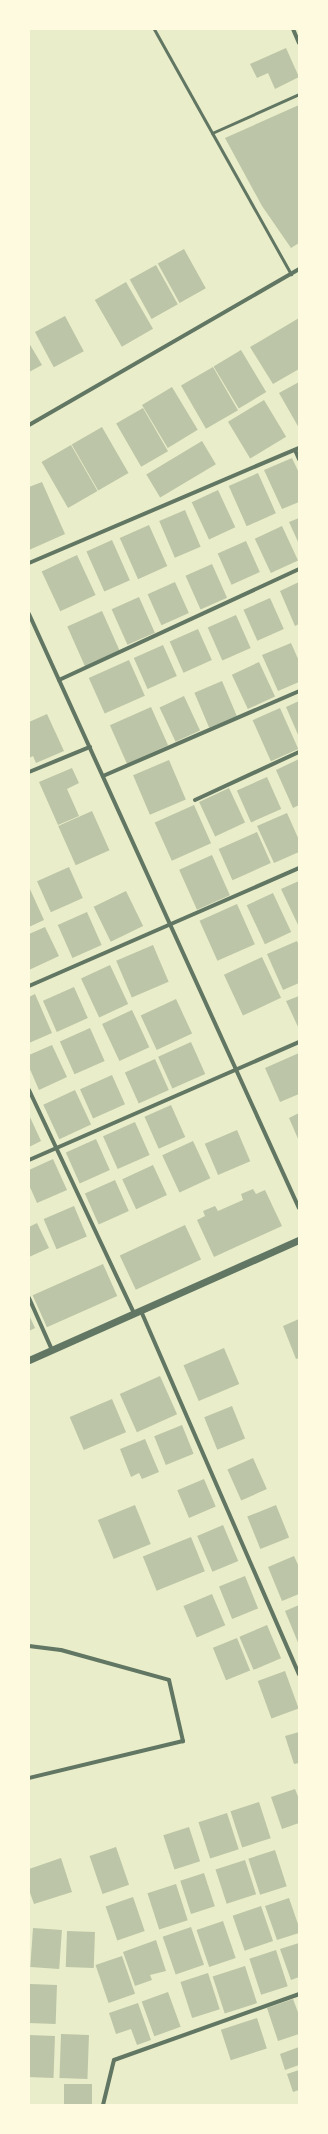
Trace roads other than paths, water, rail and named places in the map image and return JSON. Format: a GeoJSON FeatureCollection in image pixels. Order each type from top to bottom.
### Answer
{"type":"FeatureCollection","features":[{"type":"Feature","properties":{"kind":"street"},"geometry":{"type":"LineString","coordinates":[[292,29],[299,43]]}},
{"type":"Feature","properties":{"kind":"street"},"geometry":{"type":"LineString","coordinates":[[29,425],[299,269]]}},
{"type":"Feature","properties":{"kind":"street"},"geometry":{"type":"LineString","coordinates":[[29,563],[297,449],[299,459]]}},
{"type":"Feature","properties":{"kind":"street"},"geometry":{"type":"LineString","coordinates":[[59,680],[299,569]]}},
{"type":"Feature","properties":{"kind":"street"},"geometry":{"type":"LineString","coordinates":[[29,614],[299,1208]]}},
{"type":"Feature","properties":{"kind":"street"},"geometry":{"type":"LineString","coordinates":[[103,776],[299,691]]}},
{"type":"Feature","properties":{"kind":"street"},"geometry":{"type":"LineString","coordinates":[[29,772],[90,747]]}},
{"type":"Feature","properties":{"kind":"street"},"geometry":{"type":"LineString","coordinates":[[195,800],[299,752]]}},
{"type":"Feature","properties":{"kind":"street"},"geometry":{"type":"LineString","coordinates":[[29,986],[299,868]]}},
{"type":"Feature","properties":{"kind":"street"},"geometry":{"type":"LineString","coordinates":[[29,1160],[299,1042]]}},
{"type":"Feature","properties":{"kind":"street"},"geometry":{"type":"LineString","coordinates":[[29,1090],[56,1148],[138,1312],[299,1674]]}},
{"type":"Feature","properties":{"kind":"street"},"geometry":{"type":"LineString","coordinates":[[29,1360],[299,1240]]}},
{"type":"Feature","properties":{"kind":"street"},"geometry":{"type":"LineString","coordinates":[[29,1298],[52,1350]]}},
{"type":"Feature","properties":{"kind":"street"},"geometry":{"type":"LineString","coordinates":[[29,1646],[61,1650],[169,1680],[182,1741],[29,1778]]}},
{"type":"Feature","properties":{"kind":"street"},"geometry":{"type":"LineString","coordinates":[[103,2105],[114,2060],[299,1994]]}},
{"type":"Feature","properties":{"kind":"lane"},"geometry":{"type":"LineString","coordinates":[[154,29],[291,274]]}},
{"type":"Feature","properties":{"kind":"lane"},"geometry":{"type":"LineString","coordinates":[[212,133],[299,94]]}}]}
